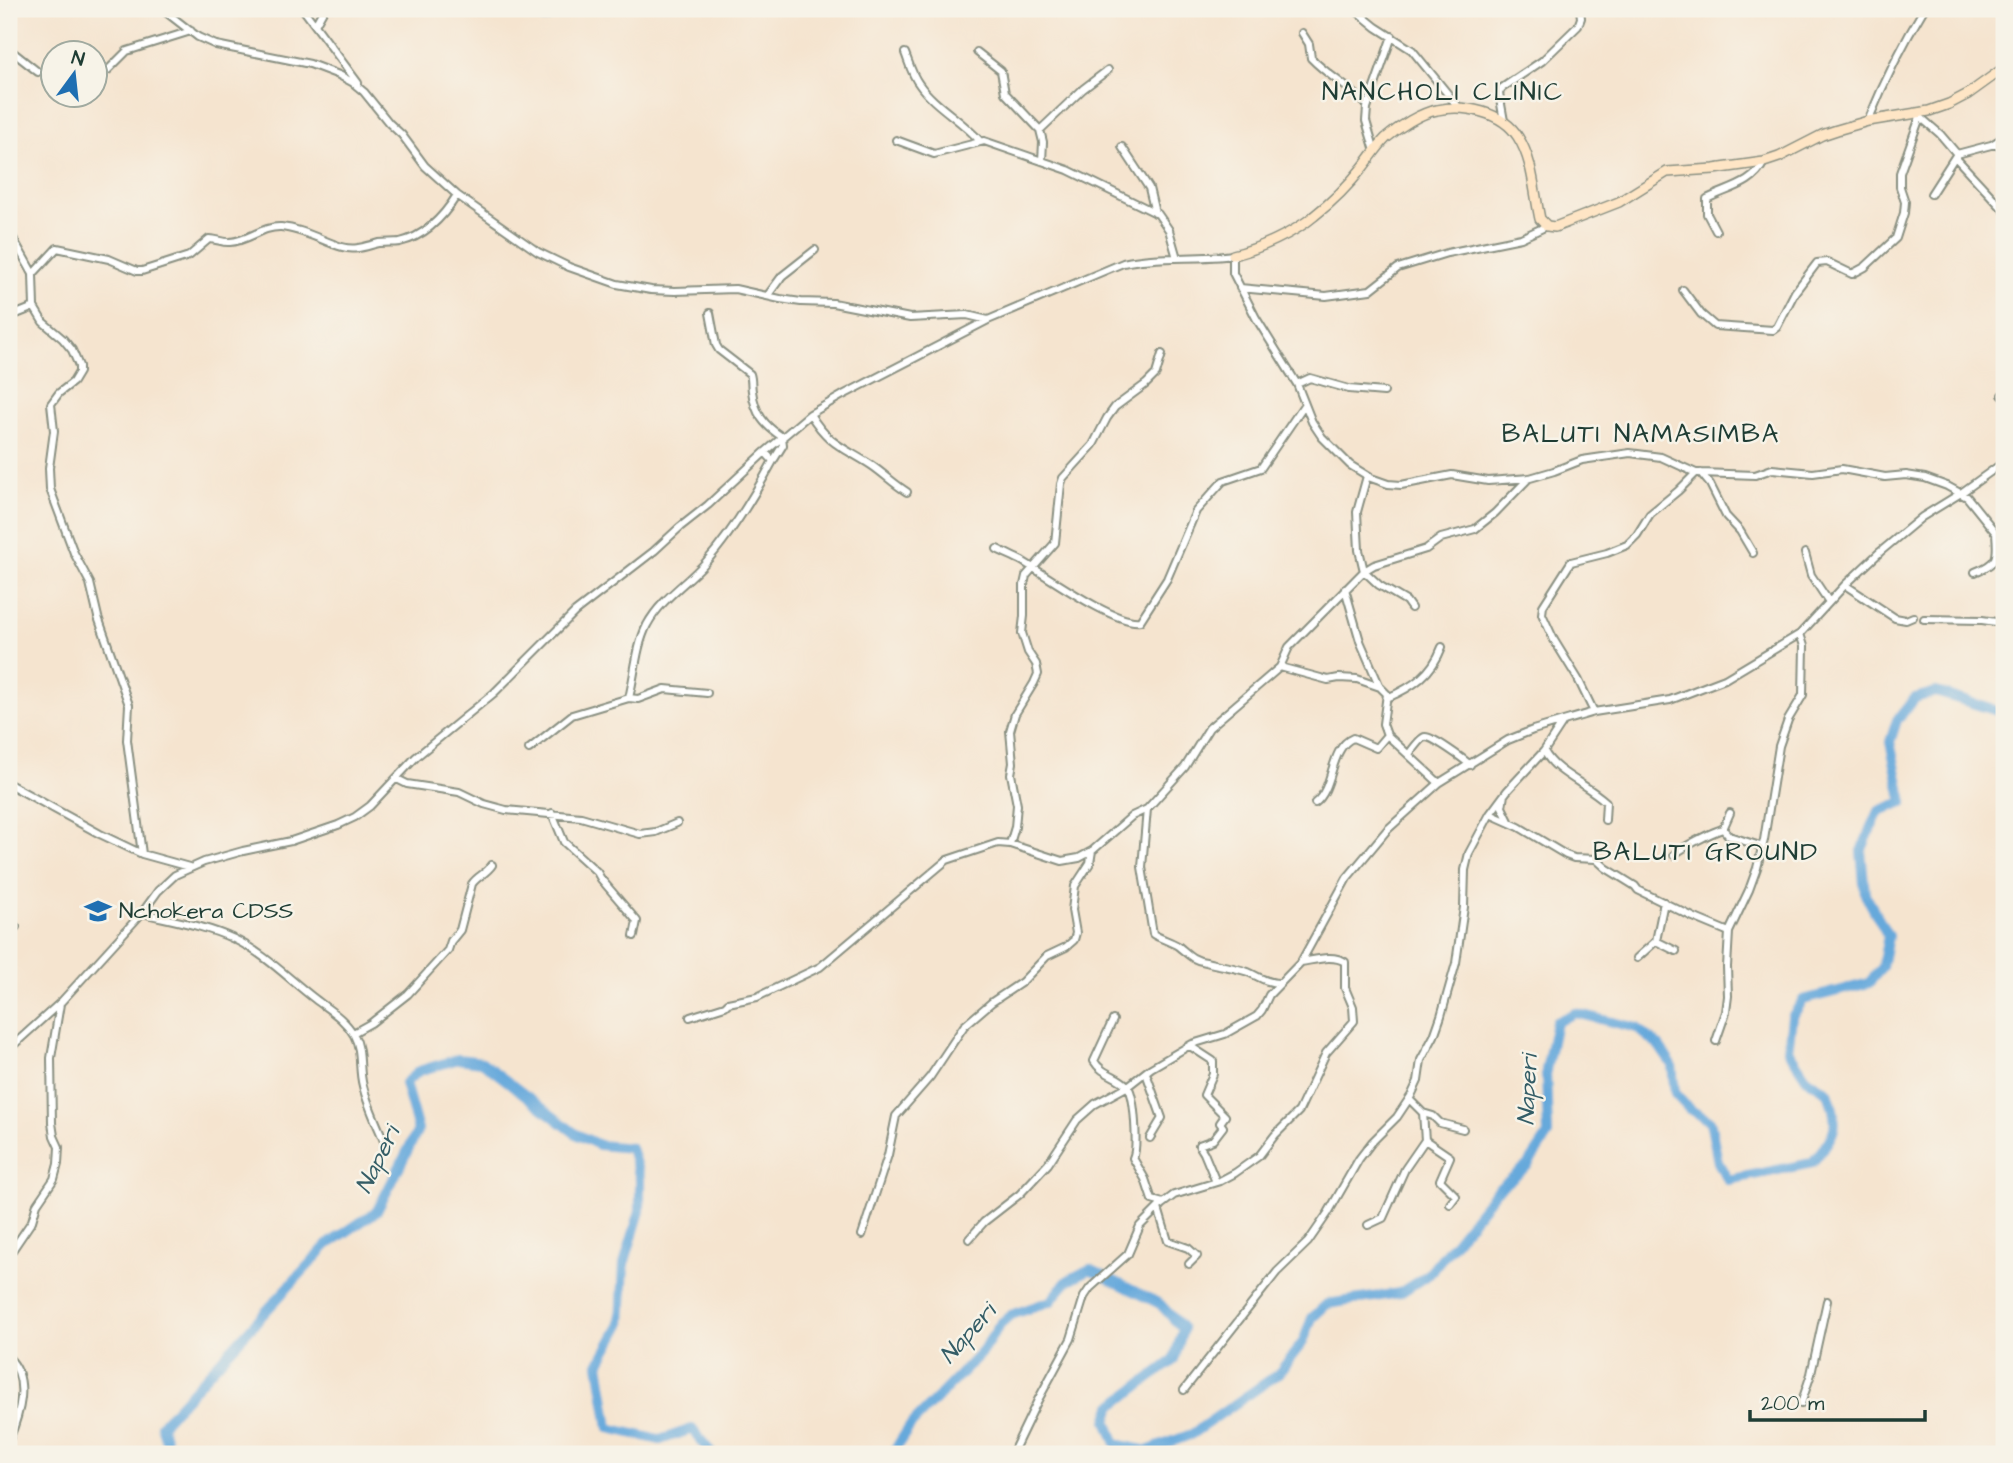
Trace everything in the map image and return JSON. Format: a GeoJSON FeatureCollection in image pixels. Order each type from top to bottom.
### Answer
{"type":"FeatureCollection","features":[{"type":"Feature","properties":{"kind":"street"},"geometry":{"type":"LineString","coordinates":[[162,9],[216,46],[310,64],[339,75],[363,91]]}},
{"type":"Feature","properties":{"kind":"street"},"geometry":{"type":"LineString","coordinates":[[303,9],[363,91],[425,166],[457,195],[538,252],[569,267],[617,284],[675,291],[735,289],[793,302],[833,303],[910,318],[967,315],[988,320]]}},
{"type":"Feature","properties":{"kind":"street"},"geometry":{"type":"LineString","coordinates":[[315,25],[324,9]]}},
{"type":"Feature","properties":{"kind":"street"},"geometry":{"type":"LineString","coordinates":[[1354,9],[1412,50],[1460,109]]}},
{"type":"Feature","properties":{"kind":"street"},"geometry":{"type":"LineString","coordinates":[[1504,121],[1499,93],[1502,88],[1542,61],[1578,26],[1580,9]]}},
{"type":"Feature","properties":{"kind":"street"},"geometry":{"type":"LineString","coordinates":[[1868,121],[1894,61],[1924,9]]}},
{"type":"Feature","properties":{"kind":"street"},"geometry":{"type":"LineString","coordinates":[[108,71],[127,51],[191,31]]}},
{"type":"Feature","properties":{"kind":"street"},"geometry":{"type":"LineString","coordinates":[[1302,33],[1309,44],[1311,58],[1367,104]]}},
{"type":"Feature","properties":{"kind":"street"},"geometry":{"type":"LineString","coordinates":[[1375,151],[1366,121],[1367,104],[1392,37]]}},
{"type":"Feature","properties":{"kind":"street"},"geometry":{"type":"LineString","coordinates":[[9,49],[38,72]]}},
{"type":"Feature","properties":{"kind":"street"},"geometry":{"type":"LineString","coordinates":[[977,52],[1001,71],[1005,93],[1040,130],[1043,142],[1042,161]]}},
{"type":"Feature","properties":{"kind":"street"},"geometry":{"type":"LineString","coordinates":[[905,53],[923,89],[980,141],[1093,181],[1155,213],[1169,230],[1177,258]]}},
{"type":"Feature","properties":{"kind":"street"},"geometry":{"type":"LineString","coordinates":[[1240,288],[1326,296],[1370,290],[1398,268],[1447,253],[1521,238],[1546,226],[1555,227],[1609,207],[1667,172],[1764,162],[1822,135],[1868,121],[1918,116],[1977,88],[2004,68]]}},
{"type":"Feature","properties":{"kind":"street"},"geometry":{"type":"LineString","coordinates":[[1040,130],[1083,89],[1108,70]]}},
{"type":"Feature","properties":{"kind":"street"},"geometry":{"type":"LineString","coordinates":[[9,1049],[61,1002],[175,875],[189,867],[291,841],[355,817],[370,806],[416,757],[494,693],[575,611],[654,551],[810,414],[843,395],[988,320],[1124,264],[1233,255],[1291,231],[1314,216],[1347,186],[1388,137],[1435,110],[1460,109],[1490,115],[1512,128],[1523,145],[1540,219],[1546,226]]}},
{"type":"Feature","properties":{"kind":"street"},"geometry":{"type":"LineString","coordinates":[[1918,116],[1940,134],[2004,210]]}},
{"type":"Feature","properties":{"kind":"street"},"geometry":{"type":"LineString","coordinates":[[1683,290],[1711,324],[1773,330],[1779,324],[1795,292],[1817,263],[1827,262],[1852,274],[1865,267],[1896,238],[1905,202],[1900,187],[1900,173],[1918,116]]}},
{"type":"Feature","properties":{"kind":"street"},"geometry":{"type":"LineString","coordinates":[[1931,194],[1956,156],[1991,145],[2004,136]]}},
{"type":"Feature","properties":{"kind":"street"},"geometry":{"type":"LineString","coordinates":[[895,140],[934,154],[980,141]]}},
{"type":"Feature","properties":{"kind":"street"},"geometry":{"type":"LineString","coordinates":[[1991,145],[2004,145]]}},
{"type":"Feature","properties":{"kind":"street"},"geometry":{"type":"LineString","coordinates":[[1122,147],[1149,188],[1155,213]]}},
{"type":"Feature","properties":{"kind":"street"},"geometry":{"type":"LineString","coordinates":[[1716,231],[1707,214],[1707,199],[1748,181],[1764,162]]}},
{"type":"Feature","properties":{"kind":"street"},"geometry":{"type":"LineString","coordinates":[[33,274],[57,248],[109,259],[142,271],[189,256],[209,239],[232,242],[272,227],[284,227],[310,234],[340,247],[358,249],[379,243],[401,242],[434,224],[457,195]]}},
{"type":"Feature","properties":{"kind":"street"},"geometry":{"type":"LineString","coordinates":[[9,232],[33,274],[34,307],[43,322],[72,349],[79,366],[79,372],[73,382],[59,393],[51,404],[54,431],[49,468],[50,489],[74,553],[90,583],[98,617],[129,705],[127,740],[142,854]]}},
{"type":"Feature","properties":{"kind":"street"},"geometry":{"type":"LineString","coordinates":[[768,295],[782,276],[815,250]]}},
{"type":"Feature","properties":{"kind":"street"},"geometry":{"type":"LineString","coordinates":[[1233,255],[1233,273],[1240,288],[1297,384],[1312,422],[1350,465],[1367,476],[1388,484],[1401,485],[1452,475],[1488,481],[1530,478],[1582,460],[1630,453],[1661,457],[1698,473],[1710,484],[1726,516],[1740,531],[1753,553]]}},
{"type":"Feature","properties":{"kind":"street"},"geometry":{"type":"LineString","coordinates":[[9,317],[34,307]]}},
{"type":"Feature","properties":{"kind":"street"},"geometry":{"type":"LineString","coordinates":[[629,698],[646,626],[659,607],[704,565],[720,544],[759,487],[783,445],[782,437],[761,419],[751,390],[750,374],[716,345],[710,313]]}},
{"type":"Feature","properties":{"kind":"street"},"geometry":{"type":"LineString","coordinates":[[1010,844],[1017,805],[1011,774],[1013,763],[1010,731],[1015,714],[1038,674],[1022,633],[1025,580],[1055,543],[1063,478],[1093,445],[1115,407],[1156,374],[1161,354]]}},
{"type":"Feature","properties":{"kind":"street"},"geometry":{"type":"LineString","coordinates":[[1297,384],[1310,378],[1349,389],[1384,392]]}},
{"type":"Feature","properties":{"kind":"street"},"geometry":{"type":"LineString","coordinates":[[997,549],[1097,607],[1123,619],[1140,621],[1167,579],[1196,511],[1223,481],[1261,468],[1304,405]]}},
{"type":"Feature","properties":{"kind":"street"},"geometry":{"type":"LineString","coordinates":[[810,414],[833,443],[874,467],[907,492]]}},
{"type":"Feature","properties":{"kind":"street"},"geometry":{"type":"LineString","coordinates":[[765,452],[773,461]]}},
{"type":"Feature","properties":{"kind":"street"},"geometry":{"type":"LineString","coordinates":[[969,1238],[984,1222],[1020,1194],[1048,1164],[1083,1114],[1095,1104],[1128,1086],[1190,1045],[1225,1034],[1257,1016],[1269,995],[1301,962],[1347,878],[1387,830],[1440,783],[1508,740],[1533,730],[1594,712],[1670,700],[1725,679],[1800,634],[1845,585],[1922,517],[2004,462]]}},
{"type":"Feature","properties":{"kind":"street"},"geometry":{"type":"LineString","coordinates":[[1594,712],[1542,618],[1543,606],[1571,562],[1627,545],[1650,514],[1698,473],[1755,475],[1772,469],[1813,473],[1842,469],[1885,477],[1914,475],[1947,486],[1967,497],[2004,543]]}},
{"type":"Feature","properties":{"kind":"street"},"geometry":{"type":"LineString","coordinates":[[1367,476],[1357,517],[1359,550],[1364,571],[1379,585],[1406,601],[1411,608]]}},
{"type":"Feature","properties":{"kind":"street"},"geometry":{"type":"LineString","coordinates":[[690,1017],[728,1003],[757,997],[820,967],[947,860],[998,843],[1010,844],[1062,861],[1079,858],[1092,850],[1132,816],[1147,809],[1185,767],[1209,728],[1280,667],[1289,647],[1364,571],[1374,565],[1426,550],[1441,538],[1475,529],[1530,478]]}},
{"type":"Feature","properties":{"kind":"street"},"geometry":{"type":"LineString","coordinates":[[1976,572],[1990,566],[1996,558],[1996,532]]}},
{"type":"Feature","properties":{"kind":"street"},"geometry":{"type":"LineString","coordinates":[[1805,553],[1811,575],[1829,602]]}},
{"type":"Feature","properties":{"kind":"street"},"geometry":{"type":"LineString","coordinates":[[1845,585],[1895,618],[1906,620],[1913,617]]}},
{"type":"Feature","properties":{"kind":"street"},"geometry":{"type":"LineString","coordinates":[[1345,589],[1360,641],[1380,687]]}},
{"type":"Feature","properties":{"kind":"street"},"geometry":{"type":"LineString","coordinates":[[1924,619],[2004,620]]}},
{"type":"Feature","properties":{"kind":"street"},"geometry":{"type":"LineString","coordinates":[[1716,1041],[1726,1012],[1728,996],[1729,932],[1749,890],[1763,847],[1779,746],[1788,720],[1804,690],[1804,646],[1800,634]]}},
{"type":"Feature","properties":{"kind":"street"},"geometry":{"type":"LineString","coordinates":[[1387,698],[1419,682],[1442,647]]}},
{"type":"Feature","properties":{"kind":"street"},"geometry":{"type":"LineString","coordinates":[[1280,667],[1328,680],[1357,679],[1380,687],[1387,698],[1383,724],[1387,735],[1440,783]]}},
{"type":"Feature","properties":{"kind":"street"},"geometry":{"type":"LineString","coordinates":[[529,749],[572,715],[629,698],[638,699],[665,689],[707,693]]}},
{"type":"Feature","properties":{"kind":"street"},"geometry":{"type":"LineString","coordinates":[[1184,1390],[1277,1272],[1308,1242],[1359,1159],[1409,1099],[1418,1081],[1421,1060],[1434,1036],[1456,962],[1469,852],[1505,793],[1544,751],[1563,722]]}},
{"type":"Feature","properties":{"kind":"street"},"geometry":{"type":"LineString","coordinates":[[1315,803],[1322,799],[1336,761],[1350,738],[1376,748],[1387,735]]}},
{"type":"Feature","properties":{"kind":"street"},"geometry":{"type":"LineString","coordinates":[[1409,754],[1423,738],[1430,737],[1452,753],[1461,756],[1470,765]]}},
{"type":"Feature","properties":{"kind":"street"},"geometry":{"type":"LineString","coordinates":[[1544,751],[1547,759],[1556,767],[1606,802],[1605,820]]}},
{"type":"Feature","properties":{"kind":"street"},"geometry":{"type":"LineString","coordinates":[[397,779],[407,784],[459,792],[484,804],[506,810],[581,817],[640,834],[656,832],[677,823]]}},
{"type":"Feature","properties":{"kind":"street"},"geometry":{"type":"LineString","coordinates":[[9,784],[142,854],[189,867]]}},
{"type":"Feature","properties":{"kind":"street"},"geometry":{"type":"LineString","coordinates":[[1505,793],[1502,807],[1510,823]]}},
{"type":"Feature","properties":{"kind":"street"},"geometry":{"type":"LineString","coordinates":[[1147,809],[1142,867],[1153,934],[1206,963],[1218,963],[1266,981],[1280,983]]}},
{"type":"Feature","properties":{"kind":"street"},"geometry":{"type":"LineString","coordinates":[[552,813],[564,842],[597,872],[637,921],[634,936]]}},
{"type":"Feature","properties":{"kind":"street"},"geometry":{"type":"LineString","coordinates":[[1723,829],[1730,813]]}},
{"type":"Feature","properties":{"kind":"street"},"geometry":{"type":"LineString","coordinates":[[1490,814],[1566,855],[1596,859],[1606,869],[1638,890],[1729,932]]}},
{"type":"Feature","properties":{"kind":"street"},"geometry":{"type":"LineString","coordinates":[[1723,829],[1728,836],[1763,847]]}},
{"type":"Feature","properties":{"kind":"street"},"geometry":{"type":"LineString","coordinates":[[1674,855],[1678,849],[1723,829]]}},
{"type":"Feature","properties":{"kind":"street"},"geometry":{"type":"LineString","coordinates":[[862,1236],[888,1155],[896,1116],[930,1077],[964,1026],[992,1002],[1022,982],[1047,956],[1074,940],[1076,933],[1072,910],[1075,886],[1090,863],[1092,850]]}},
{"type":"Feature","properties":{"kind":"street"},"geometry":{"type":"LineString","coordinates":[[353,1033],[371,1023],[408,994],[448,950],[460,930],[471,884],[492,865]]}},
{"type":"Feature","properties":{"kind":"street"},"geometry":{"type":"LineString","coordinates":[[1637,958],[1656,942],[1664,902]]}},
{"type":"Feature","properties":{"kind":"street"},"geometry":{"type":"LineString","coordinates":[[142,913],[234,939],[260,954],[317,1001],[331,1009],[353,1033],[361,1056],[362,1083],[366,1098],[386,1146]]}},
{"type":"Feature","properties":{"kind":"street"},"geometry":{"type":"LineString","coordinates":[[9,932],[16,927]]}},
{"type":"Feature","properties":{"kind":"street"},"geometry":{"type":"LineString","coordinates":[[1656,942],[1676,951]]}},
{"type":"Feature","properties":{"kind":"street"},"geometry":{"type":"LineString","coordinates":[[1012,1454],[1071,1339],[1084,1297],[1094,1284],[1128,1254],[1140,1226],[1161,1205],[1174,1195],[1235,1173],[1259,1156],[1299,1111],[1326,1053],[1354,1021],[1354,1013],[1345,988],[1345,962],[1334,958],[1301,962]]}},
{"type":"Feature","properties":{"kind":"street"},"geometry":{"type":"LineString","coordinates":[[9,1255],[32,1221],[37,1203],[54,1179],[58,1164],[59,1147],[51,1123],[51,1058],[61,1002]]}},
{"type":"Feature","properties":{"kind":"street"},"geometry":{"type":"LineString","coordinates":[[1114,1020],[1094,1061],[1098,1068],[1128,1086],[1134,1103],[1137,1151],[1133,1158],[1152,1200],[1161,1205],[1168,1241],[1188,1248],[1197,1256],[1189,1264]]}},
{"type":"Feature","properties":{"kind":"street"},"geometry":{"type":"LineString","coordinates":[[1190,1045],[1213,1061],[1213,1074],[1204,1095],[1225,1116],[1220,1123],[1223,1127],[1213,1140],[1199,1145],[1216,1182]]}},
{"type":"Feature","properties":{"kind":"street"},"geometry":{"type":"LineString","coordinates":[[1146,1073],[1162,1118],[1150,1138]]}},
{"type":"Feature","properties":{"kind":"street"},"geometry":{"type":"LineString","coordinates":[[1409,1099],[1423,1113],[1433,1116],[1440,1123],[1463,1129]]}},
{"type":"Feature","properties":{"kind":"street"},"geometry":{"type":"LineString","coordinates":[[1367,1225],[1383,1218],[1405,1170],[1425,1139],[1423,1113]]}},
{"type":"Feature","properties":{"kind":"street"},"geometry":{"type":"LineString","coordinates":[[1425,1139],[1450,1157],[1440,1180],[1456,1196],[1450,1204]]}},
{"type":"Feature","properties":{"kind":"street"},"geometry":{"type":"LineString","coordinates":[[1801,1404],[1811,1374],[1827,1301]]}},
{"type":"Feature","properties":{"kind":"street"},"geometry":{"type":"LineString","coordinates":[[9,1358],[18,1368],[21,1394],[17,1418],[9,1440]]}},
{"type":"Feature","properties":{"kind":"waterway"},"geometry":{"type":"LineString","coordinates":[[512,9],[514,12],[546,18],[557,9]]}},
{"type":"Feature","properties":{"kind":"waterway","name":"Naperi"},"geometry":{"type":"LineString","coordinates":[[892,1454],[910,1426],[982,1352],[1001,1323],[1011,1315],[1051,1301],[1067,1281],[1090,1269],[1160,1304],[1183,1329],[1174,1360],[1112,1406],[1107,1421],[1116,1444],[1147,1451],[1192,1434],[1278,1374],[1303,1342],[1312,1318],[1327,1304],[1400,1293],[1429,1274],[1496,1191],[1528,1165],[1548,1135],[1546,1070],[1556,1022],[1575,1013],[1637,1028],[1659,1046],[1672,1065],[1675,1094],[1689,1109],[1710,1121],[1718,1162],[1728,1180],[1812,1163],[1831,1137],[1834,1115],[1828,1092],[1807,1079],[1788,1050],[1792,1017],[1803,1000],[1869,983],[1882,967],[1888,936],[1865,894],[1861,851],[1879,811],[1903,802],[1890,742],[1897,720],[1915,698],[1936,692],[2004,713]]}},
{"type":"Feature","properties":{"kind":"waterway","name":"Naperi"},"geometry":{"type":"LineString","coordinates":[[170,1454],[161,1425],[327,1245],[377,1211],[418,1130],[405,1083],[419,1071],[458,1059],[482,1062],[576,1134],[599,1145],[631,1148],[640,1178],[640,1211],[624,1264],[621,1324],[599,1364],[609,1428],[660,1440],[692,1429],[710,1454]]}},
{"type":"Feature","properties":{"kind":"place","name":"Nchokera CDSS"},"geometry":{"type":"Point","coordinates":[98,911]}},
{"type":"Feature","properties":{"kind":"district","name":"NANCHOLI CLINIC"},"geometry":{"type":"Point","coordinates":[1443,92]}},
{"type":"Feature","properties":{"kind":"district","name":"BALUTI NAMASIMBA"},"geometry":{"type":"Point","coordinates":[1641,434]}},
{"type":"Feature","properties":{"kind":"district","name":"BALUTI GROUND"},"geometry":{"type":"Point","coordinates":[1706,852]}}]}
